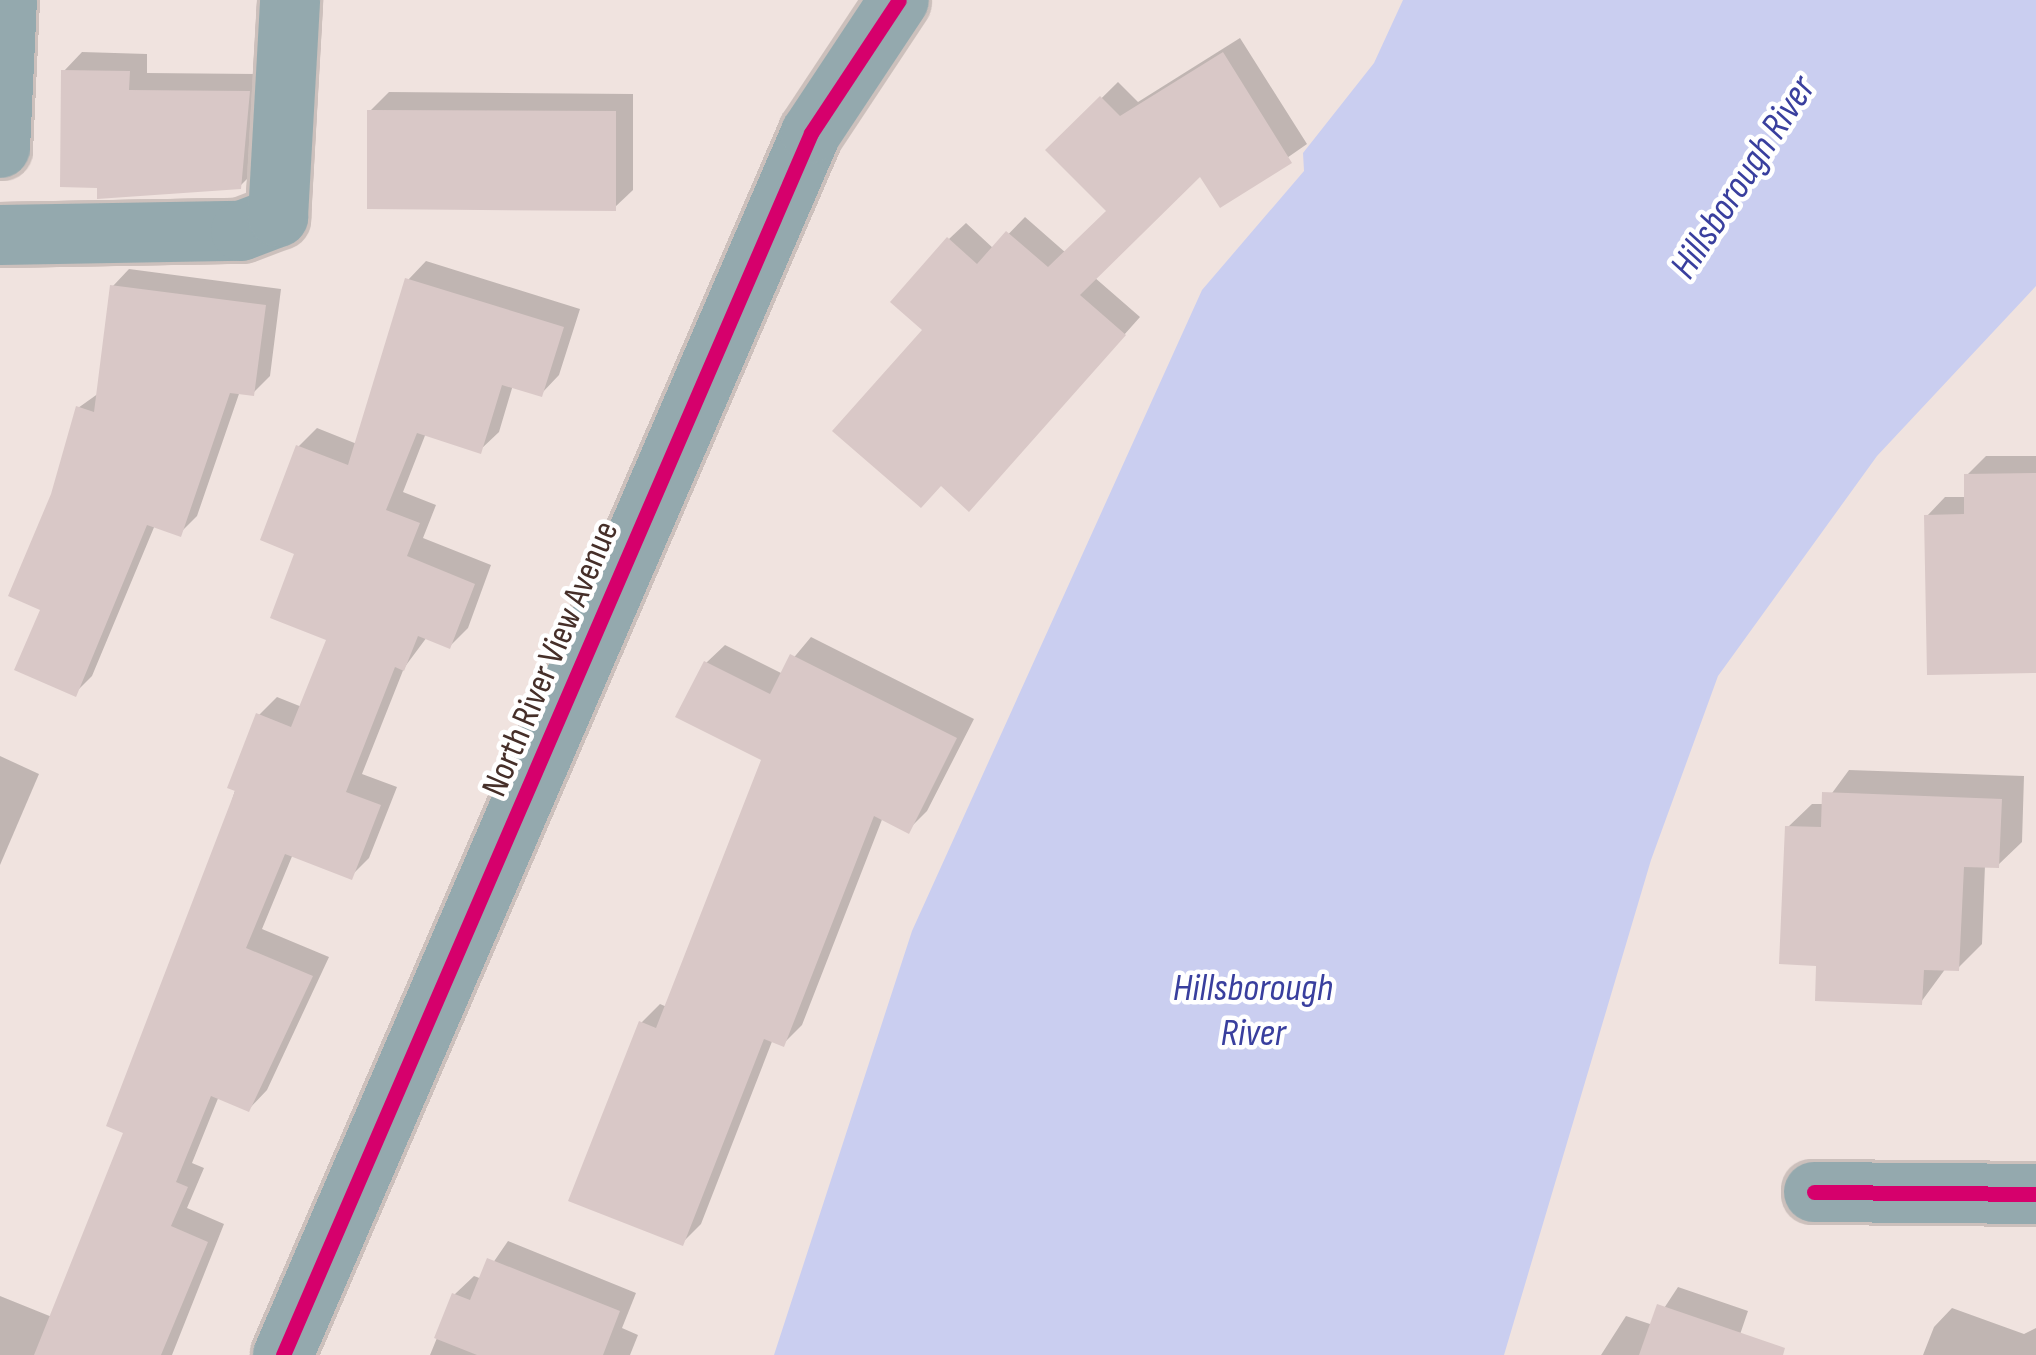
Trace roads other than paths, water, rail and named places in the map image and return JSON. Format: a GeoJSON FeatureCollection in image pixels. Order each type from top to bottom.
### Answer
{"type":"FeatureCollection","features":[{"type":"Feature","properties":{"kind":"street"},"geometry":{"type":"LineString","coordinates":[[0,148],[7,0]]}},
{"type":"Feature","properties":{"kind":"street"},"geometry":{"type":"LineString","coordinates":[[0,235],[241,231],[278,217],[290,0]]}},
{"type":"Feature","properties":{"kind":"street","name":"North River View Avenue"},"geometry":{"type":"LineString","coordinates":[[283,1355],[811,133],[899,0]]}},
{"type":"Feature","properties":{"kind":"street"},"geometry":{"type":"LineString","coordinates":[[1814,1192],[2036,1194]]}},
{"type":"Feature","properties":{"kind":"water","name":"Hillsborough River"},"geometry":{"type":"Polygon","coordinates":[[[1403,0],[2036,0],[2036,286],[1877,456],[1718,676],[1651,860],[1504,1355],[774,1355],[912,931],[1202,290],[1304,171],[1303,153],[1374,63],[1403,0]]]}}]}
